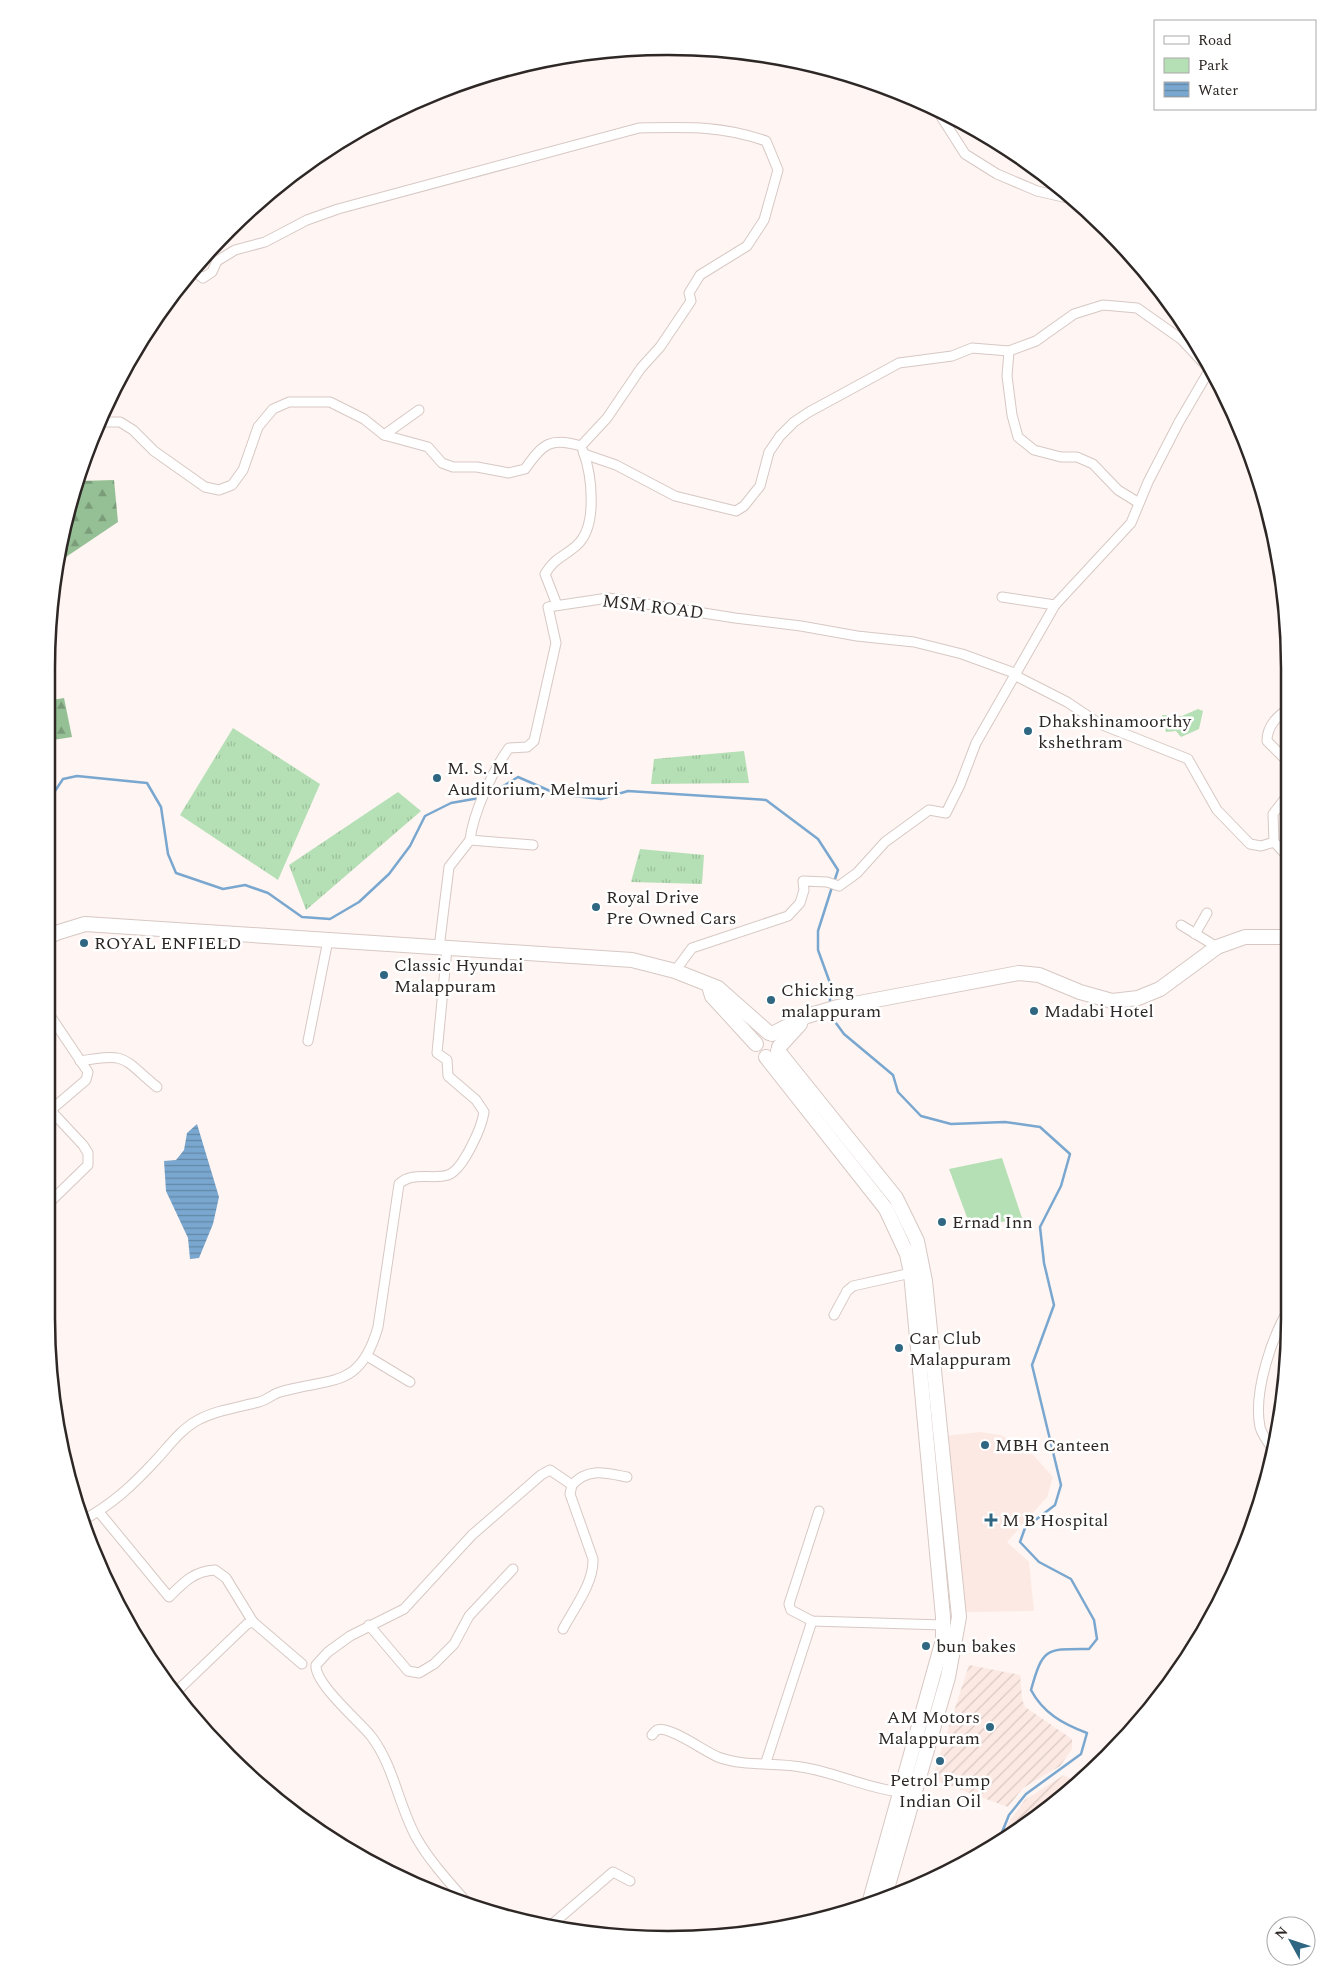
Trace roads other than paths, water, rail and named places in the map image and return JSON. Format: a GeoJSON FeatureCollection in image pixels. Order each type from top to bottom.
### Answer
{"type":"FeatureCollection","features":[{"type":"Feature","properties":{"kind":"highway"},"geometry":{"type":"LineString","coordinates":[[55,934],[85,924],[632,960],[675,971],[718,988],[777,1038],[775,1051],[886,1208],[907,1254],[911,1273],[943,1640],[871,1896]]}},
{"type":"Feature","properties":{"kind":"highway"},"geometry":{"type":"LineString","coordinates":[[756,1044],[760,1036],[770,1034],[807,1016],[838,1007],[1019,972],[1039,975],[1080,992],[1112,1001],[1138,998],[1160,989],[1217,947],[1245,937],[1281,936]]}},
{"type":"Feature","properties":{"kind":"highway"},"geometry":{"type":"LineString","coordinates":[[709,986],[712,996],[756,1044],[759,1053],[775,1051],[807,1016]]}},
{"type":"Feature","properties":{"kind":"highway"},"geometry":{"type":"LineString","coordinates":[[775,1051],[896,1198],[917,1241],[925,1281],[959,1617],[956,1643],[948,1677],[887,1890]]}},
{"type":"Feature","properties":{"kind":"highway"},"geometry":{"type":"LineString","coordinates":[[936,1551],[952,1549]]}},
{"type":"Feature","properties":{"kind":"street"},"geometry":{"type":"LineString","coordinates":[[944,121],[965,154],[997,174],[1037,191],[1058,196]]}},
{"type":"Feature","properties":{"kind":"street"},"geometry":{"type":"LineString","coordinates":[[198,275],[203,278],[212,272],[217,261],[235,250],[265,242],[308,220],[338,209],[639,128],[690,127],[738,131],[766,141],[778,170],[764,220],[747,246],[700,275],[694,282],[689,293],[691,301],[660,347],[641,368],[583,450]]}},
{"type":"Feature","properties":{"kind":"street"},"geometry":{"type":"LineString","coordinates":[[107,422],[120,422],[133,430],[154,451],[205,487],[219,490],[232,485],[243,470],[258,427],[273,409],[289,402],[330,402],[364,419],[384,435],[428,447],[442,463],[453,468],[477,467],[509,473],[525,469],[536,453],[550,442],[563,440],[616,465],[674,496],[736,511],[744,506],[760,486],[769,452],[780,436],[809,412],[872,380],[899,363],[952,356],[972,348],[1009,351],[1036,341],[1074,314],[1103,305],[1137,308],[1181,339],[1192,350]]}},
{"type":"Feature","properties":{"kind":"street"},"geometry":{"type":"LineString","coordinates":[[1009,351],[1007,376],[1012,415],[1018,437],[1034,450],[1061,457],[1077,457],[1093,464],[1118,490],[1139,503]]}},
{"type":"Feature","properties":{"kind":"street"},"geometry":{"type":"LineString","coordinates":[[675,971],[692,948],[788,916],[800,902],[804,890],[802,881],[827,882],[839,886],[857,873],[885,842],[929,810],[946,813],[960,785],[976,743],[1055,605],[1131,523],[1178,422],[1206,375]]}},
{"type":"Feature","properties":{"kind":"street"},"geometry":{"type":"LineString","coordinates":[[384,435],[419,410]]}},
{"type":"Feature","properties":{"kind":"street"},"geometry":{"type":"LineString","coordinates":[[89,1517],[99,1512],[139,1479],[177,1437],[198,1420],[262,1401],[278,1392],[332,1382],[347,1376],[367,1356],[372,1348],[378,1327],[399,1184],[404,1179],[448,1175],[458,1167],[482,1125],[484,1112],[476,1100],[448,1076],[447,1060],[437,1053],[449,867],[470,840],[472,824],[500,760],[510,748],[527,747],[534,741],[556,643],[548,607],[557,605],[545,574],[552,561],[578,544],[586,532],[591,512],[588,463],[583,450]]}},
{"type":"Feature","properties":{"kind":"street"},"geometry":{"type":"LineString","coordinates":[[1002,597],[1055,605]]}},
{"type":"Feature","properties":{"kind":"street","name":"MSM ROAD"},"geometry":{"type":"LineString","coordinates":[[557,605],[608,598],[857,636],[914,642],[962,654],[1016,675],[1067,702],[1100,724],[1188,759],[1217,810],[1250,844],[1261,846],[1274,842]]}},
{"type":"Feature","properties":{"kind":"street"},"geometry":{"type":"LineString","coordinates":[[1281,714],[1273,722],[1267,733],[1267,741],[1281,755]]}},
{"type":"Feature","properties":{"kind":"street"},"geometry":{"type":"LineString","coordinates":[[1281,804],[1273,814],[1274,842],[1281,849]]}},
{"type":"Feature","properties":{"kind":"street"},"geometry":{"type":"LineString","coordinates":[[470,840],[533,845]]}},
{"type":"Feature","properties":{"kind":"street"},"geometry":{"type":"LineString","coordinates":[[1195,934],[1208,913]]}},
{"type":"Feature","properties":{"kind":"street"},"geometry":{"type":"LineString","coordinates":[[1180,925],[1217,947]]}},
{"type":"Feature","properties":{"kind":"street"},"geometry":{"type":"LineString","coordinates":[[308,1041],[328,940]]}},
{"type":"Feature","properties":{"kind":"street"},"geometry":{"type":"LineString","coordinates":[[55,1023],[88,1072],[86,1080],[55,1106]]}},
{"type":"Feature","properties":{"kind":"street"},"geometry":{"type":"LineString","coordinates":[[80,1061],[108,1056],[120,1057],[128,1060],[157,1086]]}},
{"type":"Feature","properties":{"kind":"street"},"geometry":{"type":"LineString","coordinates":[[55,1112],[84,1145],[88,1153],[88,1165],[55,1197]]}},
{"type":"Feature","properties":{"kind":"street"},"geometry":{"type":"LineString","coordinates":[[834,1315],[847,1291],[853,1286],[911,1273]]}},
{"type":"Feature","properties":{"kind":"street"},"geometry":{"type":"LineString","coordinates":[[1268,1441],[1261,1429],[1258,1408],[1266,1363],[1281,1324]]}},
{"type":"Feature","properties":{"kind":"street"},"geometry":{"type":"LineString","coordinates":[[367,1356],[410,1382]]}},
{"type":"Feature","properties":{"kind":"street"},"geometry":{"type":"LineString","coordinates":[[315,1670],[316,1665],[328,1652],[369,1625],[404,1609],[472,1535],[540,1475],[550,1470],[572,1485]]}},
{"type":"Feature","properties":{"kind":"street"},"geometry":{"type":"LineString","coordinates":[[563,1629],[588,1584],[593,1568],[593,1558],[570,1494],[572,1485],[585,1474],[601,1472],[627,1477]]}},
{"type":"Feature","properties":{"kind":"street"},"geometry":{"type":"LineString","coordinates":[[819,1511],[789,1604],[791,1610],[812,1621],[943,1625]]}},
{"type":"Feature","properties":{"kind":"street"},"geometry":{"type":"LineString","coordinates":[[99,1512],[169,1597],[190,1576],[201,1571],[216,1570],[226,1578],[253,1622],[272,1636],[299,1667],[315,1670],[338,1702],[375,1743],[385,1758],[416,1837],[460,1894]]}},
{"type":"Feature","properties":{"kind":"street"},"geometry":{"type":"LineString","coordinates":[[369,1625],[408,1670],[418,1673],[434,1664],[454,1644],[469,1616],[513,1569]]}},
{"type":"Feature","properties":{"kind":"street"},"geometry":{"type":"LineString","coordinates":[[766,1762],[812,1621]]}},
{"type":"Feature","properties":{"kind":"street"},"geometry":{"type":"LineString","coordinates":[[180,1688],[211,1656],[247,1624],[253,1622]]}},
{"type":"Feature","properties":{"kind":"street"},"geometry":{"type":"LineString","coordinates":[[652,1736],[657,1730],[666,1729],[707,1753],[748,1764],[766,1762],[801,1766],[848,1778],[876,1789],[900,1792]]}},
{"type":"Feature","properties":{"kind":"street"},"geometry":{"type":"LineString","coordinates":[[556,1920],[613,1872],[630,1880]]}},
{"type":"Feature","properties":{"kind":"water"},"geometry":{"type":"Polygon","coordinates":[[[197,1124],[219,1197],[213,1224],[199,1258],[190,1259],[188,1238],[166,1191],[164,1161],[176,1160],[184,1150],[187,1133],[197,1124]]]}},
{"type":"Feature","properties":{"kind":"waterway"},"geometry":{"type":"LineString","coordinates":[[55,791],[63,779],[77,776],[147,783],[161,807],[168,854],[176,873],[223,889],[245,885],[268,893],[302,917],[330,919],[359,902],[389,874],[410,846],[425,816],[451,803],[479,798]]}},
{"type":"Feature","properties":{"kind":"waterway"},"geometry":{"type":"LineString","coordinates":[[487,796],[518,777],[557,794],[601,799],[628,791],[766,800],[818,839],[838,870],[834,882]]}},
{"type":"Feature","properties":{"kind":"waterway"},"geometry":{"type":"LineString","coordinates":[[830,1005],[830,983],[818,950],[818,931],[832,887]]}},
{"type":"Feature","properties":{"kind":"waterway"},"geometry":{"type":"LineString","coordinates":[[830,1015],[844,1034],[893,1075],[898,1092],[921,1116],[951,1124],[1005,1122],[1040,1127],[1070,1154],[1061,1186],[1040,1227],[1044,1263],[1054,1305],[1032,1365],[1061,1485],[1055,1505],[1025,1528],[1020,1542],[1039,1562],[1071,1579],[1094,1620],[1097,1639],[1089,1649],[1063,1649],[1048,1653],[1039,1665],[1031,1690],[1036,1698],[1054,1717],[1087,1733],[1081,1754],[1026,1794],[1009,1815],[1002,1832]]}},
{"type":"Feature","properties":{"kind":"place","name":"Dhakshinamoorthy kshethram"},"geometry":{"type":"Point","coordinates":[1028,731]}},
{"type":"Feature","properties":{"kind":"place","name":"M. S. M. Auditorium, Melmuri"},"geometry":{"type":"Point","coordinates":[437,778]}},
{"type":"Feature","properties":{"kind":"place","name":"Royal Drive Pre Owned Cars"},"geometry":{"type":"Point","coordinates":[596,907]}},
{"type":"Feature","properties":{"kind":"place","name":"ROYAL ENFIELD"},"geometry":{"type":"Point","coordinates":[84,943]}},
{"type":"Feature","properties":{"kind":"place","name":"Classic Hyundai Malappuram"},"geometry":{"type":"Point","coordinates":[384,975]}},
{"type":"Feature","properties":{"kind":"place","name":"Chicking malappuram"},"geometry":{"type":"Point","coordinates":[771,1000]}},
{"type":"Feature","properties":{"kind":"place","name":"Madabi Hotel"},"geometry":{"type":"Point","coordinates":[1034,1011]}},
{"type":"Feature","properties":{"kind":"place","name":"Ernad Inn"},"geometry":{"type":"Point","coordinates":[942,1222]}},
{"type":"Feature","properties":{"kind":"place","name":"Car Club Malappuram"},"geometry":{"type":"Point","coordinates":[899,1348]}},
{"type":"Feature","properties":{"kind":"place","name":"MBH Canteen"},"geometry":{"type":"Point","coordinates":[985,1445]}},
{"type":"Feature","properties":{"kind":"place","name":"M B Hospital"},"geometry":{"type":"Point","coordinates":[991,1520]}},
{"type":"Feature","properties":{"kind":"place","name":"bun bakes"},"geometry":{"type":"Point","coordinates":[926,1646]}},
{"type":"Feature","properties":{"kind":"place","name":"AM Motors Malappuram"},"geometry":{"type":"Point","coordinates":[990,1727]}},
{"type":"Feature","properties":{"kind":"place","name":"Petrol Pump Indian Oil"},"geometry":{"type":"Point","coordinates":[940,1761]}}]}
